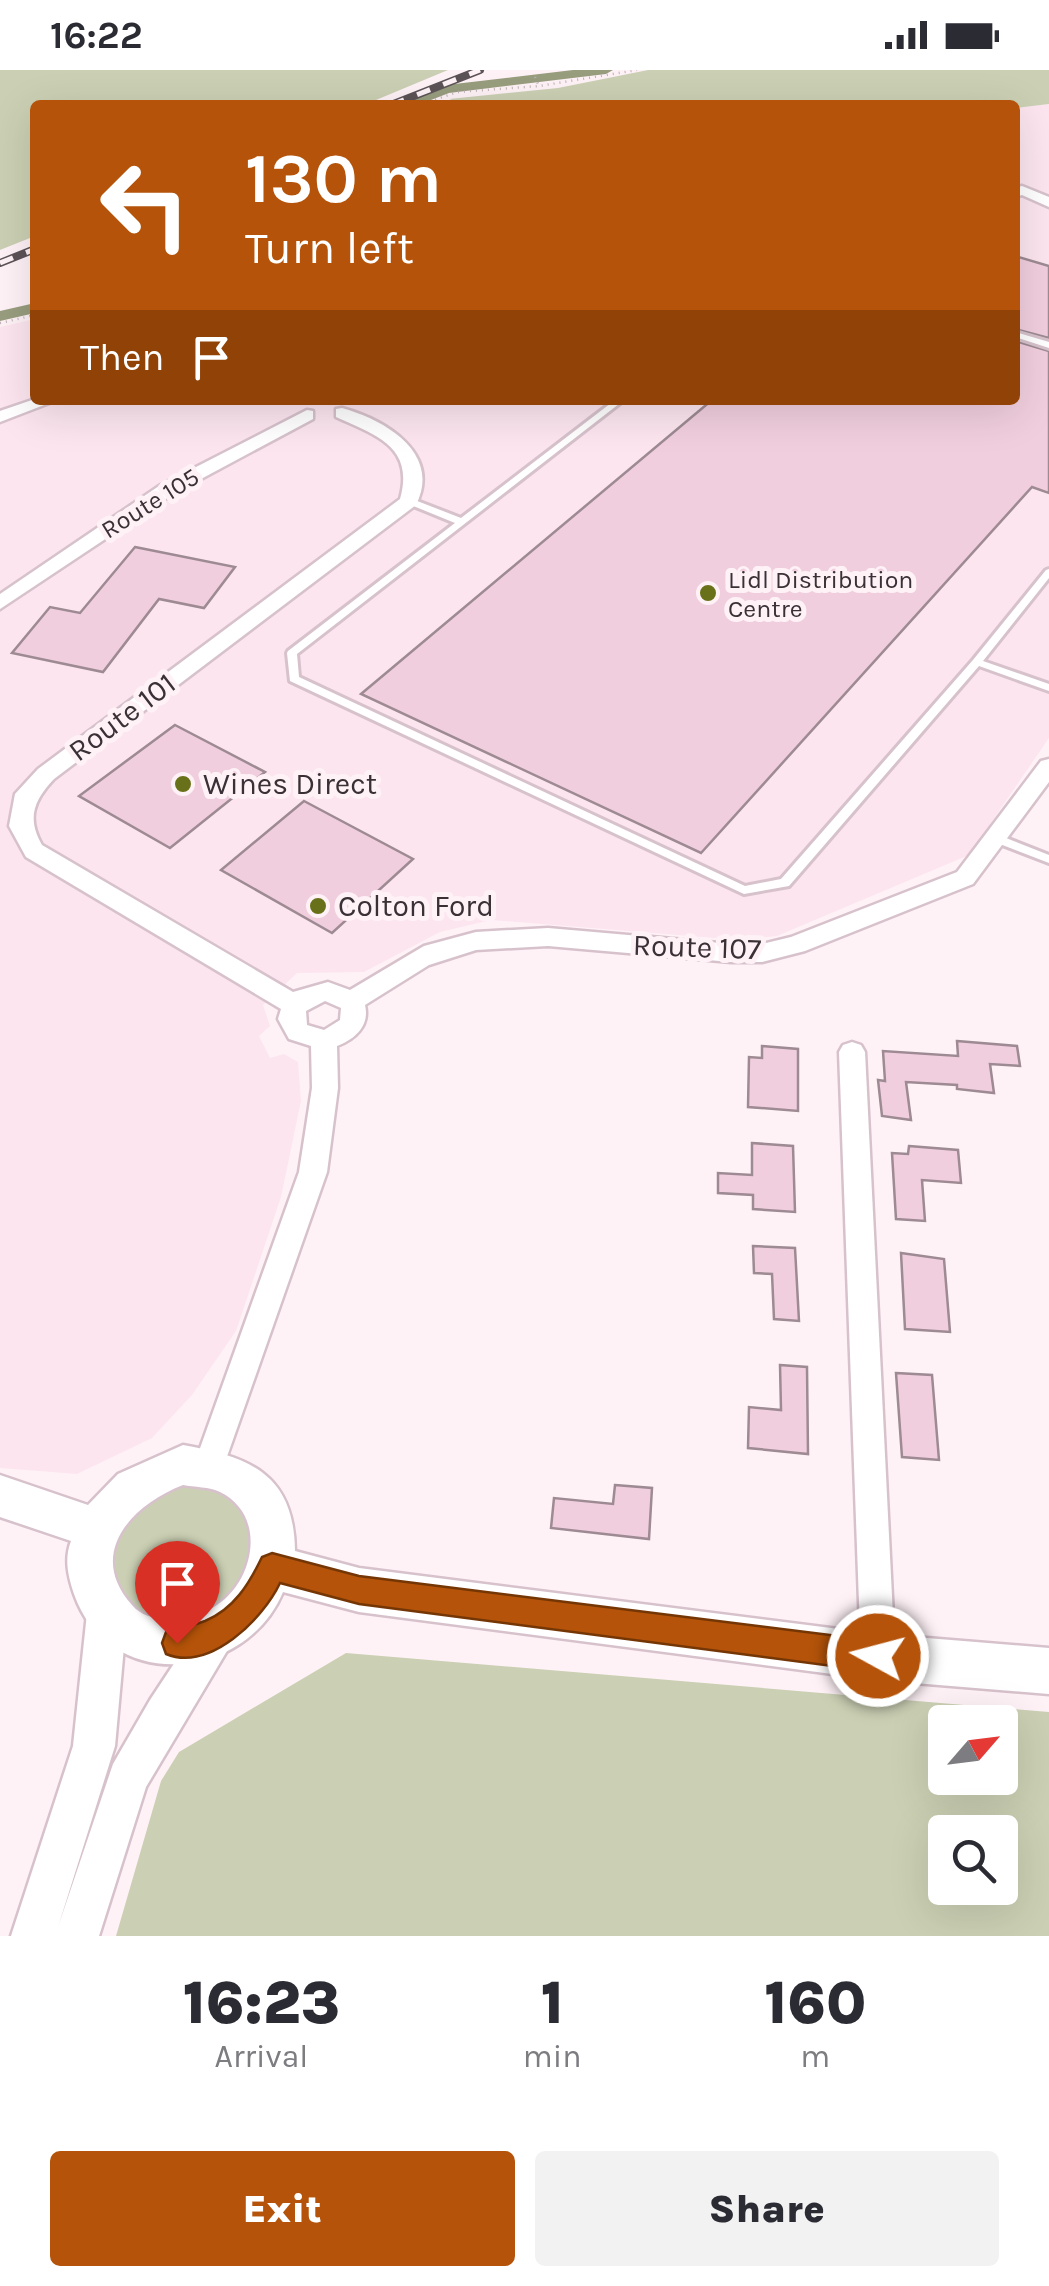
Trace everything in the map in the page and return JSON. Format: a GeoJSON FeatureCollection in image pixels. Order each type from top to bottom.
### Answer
{"type":"FeatureCollection","features":[{"type":"Feature","properties":{"kind":"main road"},"geometry":{"type":"LineString","coordinates":[[183,1465],[209,1465],[235,1474],[256,1490],[270,1512],[276,1538],[272,1567],[259,1595],[237,1619],[177,1643],[146,1640],[120,1628],[107,1613],[92,1584],[90,1556],[98,1529],[112,1505],[132,1486],[156,1472],[183,1465]]}},
{"type":"Feature","properties":{"kind":"main road"},"geometry":{"type":"LineString","coordinates":[[0,1496],[98,1529]]}},
{"type":"Feature","properties":{"kind":"main road"},"geometry":{"type":"LineString","coordinates":[[272,1567],[359,1590],[878,1656],[1049,1671]]}},
{"type":"Feature","properties":{"kind":"street"},"geometry":{"type":"LineString","coordinates":[[1020,191],[1049,203]]}},
{"type":"Feature","properties":{"kind":"street"},"geometry":{"type":"LineString","coordinates":[[0,418],[35,405]]}},
{"type":"Feature","properties":{"kind":"street"},"geometry":{"type":"LineString","coordinates":[[306,407],[328,418],[343,407],[390,436],[411,457],[416,483],[408,500]]}},
{"type":"Feature","properties":{"kind":"street","name":"Route 105"},"geometry":{"type":"LineString","coordinates":[[0,604],[166,490],[306,407]]}},
{"type":"Feature","properties":{"kind":"street","name":"Route 101"},"geometry":{"type":"LineString","coordinates":[[295,1005],[34,851],[20,826],[26,794],[46,774],[408,500]]}},
{"type":"Feature","properties":{"kind":"street","name":"Route 107"},"geometry":{"type":"LineString","coordinates":[[351,1002],[444,948],[492,939],[540,938],[731,953],[762,953],[796,945],[966,878],[1049,766]]}},
{"type":"Feature","properties":{"kind":"street"},"geometry":{"type":"LineString","coordinates":[[328,991],[351,1002],[354,1018],[351,1026],[324,1040],[298,1032],[291,1019],[295,1005],[309,994],[328,991]]}},
{"type":"Feature","properties":{"kind":"street"},"geometry":{"type":"LineString","coordinates":[[209,1465],[313,1172],[326,1088],[324,1040]]}},
{"type":"Feature","properties":{"kind":"street"},"geometry":{"type":"LineString","coordinates":[[852,1052],[878,1656]]}},
{"type":"Feature","properties":{"kind":"street"},"geometry":{"type":"LineString","coordinates":[[33,1936],[94,1746],[107,1613]]}},
{"type":"Feature","properties":{"kind":"street"},"geometry":{"type":"LineString","coordinates":[[77,1936],[128,1779],[164,1714],[220,1629]]}},
{"type":"Feature","properties":{"kind":"lane"},"geometry":{"type":"LineString","coordinates":[[1020,335],[1049,344]]}},
{"type":"Feature","properties":{"kind":"lane"},"geometry":{"type":"LineString","coordinates":[[614,405],[292,653],[294,679],[744,890],[786,883],[977,662],[1049,572]]}},
{"type":"Feature","properties":{"kind":"lane"},"geometry":{"type":"LineString","coordinates":[[408,500],[462,522]]}},
{"type":"Feature","properties":{"kind":"lane"},"geometry":{"type":"LineString","coordinates":[[977,662],[1049,688]]}},
{"type":"Feature","properties":{"kind":"lane"},"geometry":{"type":"LineString","coordinates":[[996,838],[1049,859]]}},
{"type":"Feature","properties":{"kind":"path"},"geometry":{"type":"LineString","coordinates":[[433,100],[458,92],[636,70]]}},
{"type":"Feature","properties":{"kind":"path"},"geometry":{"type":"LineString","coordinates":[[535,77],[538,85]]}},
{"type":"Feature","properties":{"kind":"path"},"geometry":{"type":"LineString","coordinates":[[0,323],[30,316]]}},
{"type":"Feature","properties":{"kind":"shaded area"},"geometry":{"type":"Polygon","coordinates":[[[1049,104],[1049,738],[969,855],[777,936],[739,940],[491,920],[440,932],[364,972],[297,973],[263,1005],[270,1026],[259,1036],[270,1058],[284,1054],[298,1062],[301,1101],[281,1197],[236,1331],[192,1395],[152,1438],[77,1474],[0,1468],[0,327],[30,320],[30,405],[1020,405],[1020,107],[1049,104]]]}},
{"type":"Feature","properties":{"kind":"green space"},"geometry":{"type":"Polygon","coordinates":[[[0,70],[448,70],[376,100],[30,100],[30,238],[0,250],[0,70]]]}},
{"type":"Feature","properties":{"kind":"green space"},"geometry":{"type":"Polygon","coordinates":[[[648,70],[1049,70],[1049,104],[1020,107],[1020,100],[449,99],[558,88],[648,70]]]}},
{"type":"Feature","properties":{"kind":"green space"},"geometry":{"type":"Polygon","coordinates":[[[213,1483],[249,1508],[259,1553],[236,1598],[190,1623],[141,1617],[112,1582],[114,1535],[167,1485],[213,1483]]]}},
{"type":"Feature","properties":{"kind":"green space"},"geometry":{"type":"Polygon","coordinates":[[[346,1653],[966,1705],[928,1705],[928,1795],[1018,1795],[1018,1709],[1049,1712],[1049,1936],[116,1936],[161,1781],[179,1752],[346,1653]]]}},
{"type":"Feature","properties":{"kind":"building"},"geometry":{"type":"Polygon","coordinates":[[[1020,257],[1049,266],[1049,338],[1020,330],[1020,257]]]}},
{"type":"Feature","properties":{"kind":"building","name":"Lidl Distribution Centre"},"geometry":{"type":"Polygon","coordinates":[[[1020,342],[1049,351],[1049,493],[1032,487],[701,853],[361,694],[706,405],[1020,405],[1020,342]]]}},
{"type":"Feature","properties":{"kind":"building"},"geometry":{"type":"Polygon","coordinates":[[[135,547],[235,567],[204,608],[159,599],[103,672],[12,653],[50,607],[80,613],[135,547]]]}},
{"type":"Feature","properties":{"kind":"building"},"geometry":{"type":"Polygon","coordinates":[[[175,725],[265,772],[170,848],[79,796],[175,725]]]}},
{"type":"Feature","properties":{"kind":"building"},"geometry":{"type":"Polygon","coordinates":[[[304,801],[413,859],[332,933],[221,870],[304,801]]]}},
{"type":"Feature","properties":{"kind":"building"},"geometry":{"type":"Polygon","coordinates":[[[957,1041],[1017,1046],[1020,1066],[990,1064],[994,1093],[957,1089],[957,1085],[906,1082],[911,1120],[882,1116],[878,1080],[885,1081],[883,1051],[958,1056],[957,1041]]]}},
{"type":"Feature","properties":{"kind":"building"},"geometry":{"type":"Polygon","coordinates":[[[762,1046],[798,1049],[798,1111],[748,1107],[749,1057],[762,1058],[762,1046]]]}},
{"type":"Feature","properties":{"kind":"building"},"geometry":{"type":"Polygon","coordinates":[[[752,1143],[793,1146],[795,1212],[753,1209],[753,1195],[718,1193],[718,1173],[752,1175],[752,1143]]]}},
{"type":"Feature","properties":{"kind":"building"},"geometry":{"type":"Polygon","coordinates":[[[909,1146],[958,1150],[961,1183],[922,1180],[925,1221],[896,1219],[892,1153],[908,1154],[909,1146]]]}},
{"type":"Feature","properties":{"kind":"building"},"geometry":{"type":"Polygon","coordinates":[[[753,1246],[795,1248],[799,1321],[774,1319],[772,1274],[754,1273],[753,1246]]]}},
{"type":"Feature","properties":{"kind":"building"},"geometry":{"type":"Polygon","coordinates":[[[901,1253],[944,1259],[950,1332],[905,1329],[901,1253]]]}},
{"type":"Feature","properties":{"kind":"building"},"geometry":{"type":"Polygon","coordinates":[[[780,1365],[807,1367],[808,1454],[748,1448],[749,1407],[781,1410],[780,1365]]]}},
{"type":"Feature","properties":{"kind":"building"},"geometry":{"type":"Polygon","coordinates":[[[896,1373],[932,1375],[939,1460],[902,1457],[896,1373]]]}},
{"type":"Feature","properties":{"kind":"building"},"geometry":{"type":"Polygon","coordinates":[[[615,1485],[652,1488],[649,1539],[551,1528],[554,1498],[613,1504],[615,1485]]]}},
{"type":"Feature","properties":{"kind":"waterway"},"geometry":{"type":"LineString","coordinates":[[418,100],[446,89],[606,70]]}},
{"type":"Feature","properties":{"kind":"waterway"},"geometry":{"type":"LineString","coordinates":[[0,316],[30,309]]}},
{"type":"Feature","properties":{"kind":"railway"},"geometry":{"type":"LineString","coordinates":[[404,100],[480,70]]}},
{"type":"Feature","properties":{"kind":"railway"},"geometry":{"type":"LineString","coordinates":[[0,263],[30,251]]}},
{"type":"Feature","properties":{"kind":"place","name":"Lidl Distribution Centre"},"geometry":{"type":"Point","coordinates":[708,593]}},
{"type":"Feature","properties":{"kind":"place","name":"Wines Direct"},"geometry":{"type":"Point","coordinates":[183,784]}},
{"type":"Feature","properties":{"kind":"place","name":"Colton Ford"},"geometry":{"type":"Point","coordinates":[318,906]}},
{"type":"Feature","properties":{"kind":"route"},"geometry":{"type":"LineString","coordinates":[[177,1643],[209,1636],[237,1619],[259,1595],[272,1567],[359,1590],[878,1656]]}}]}
